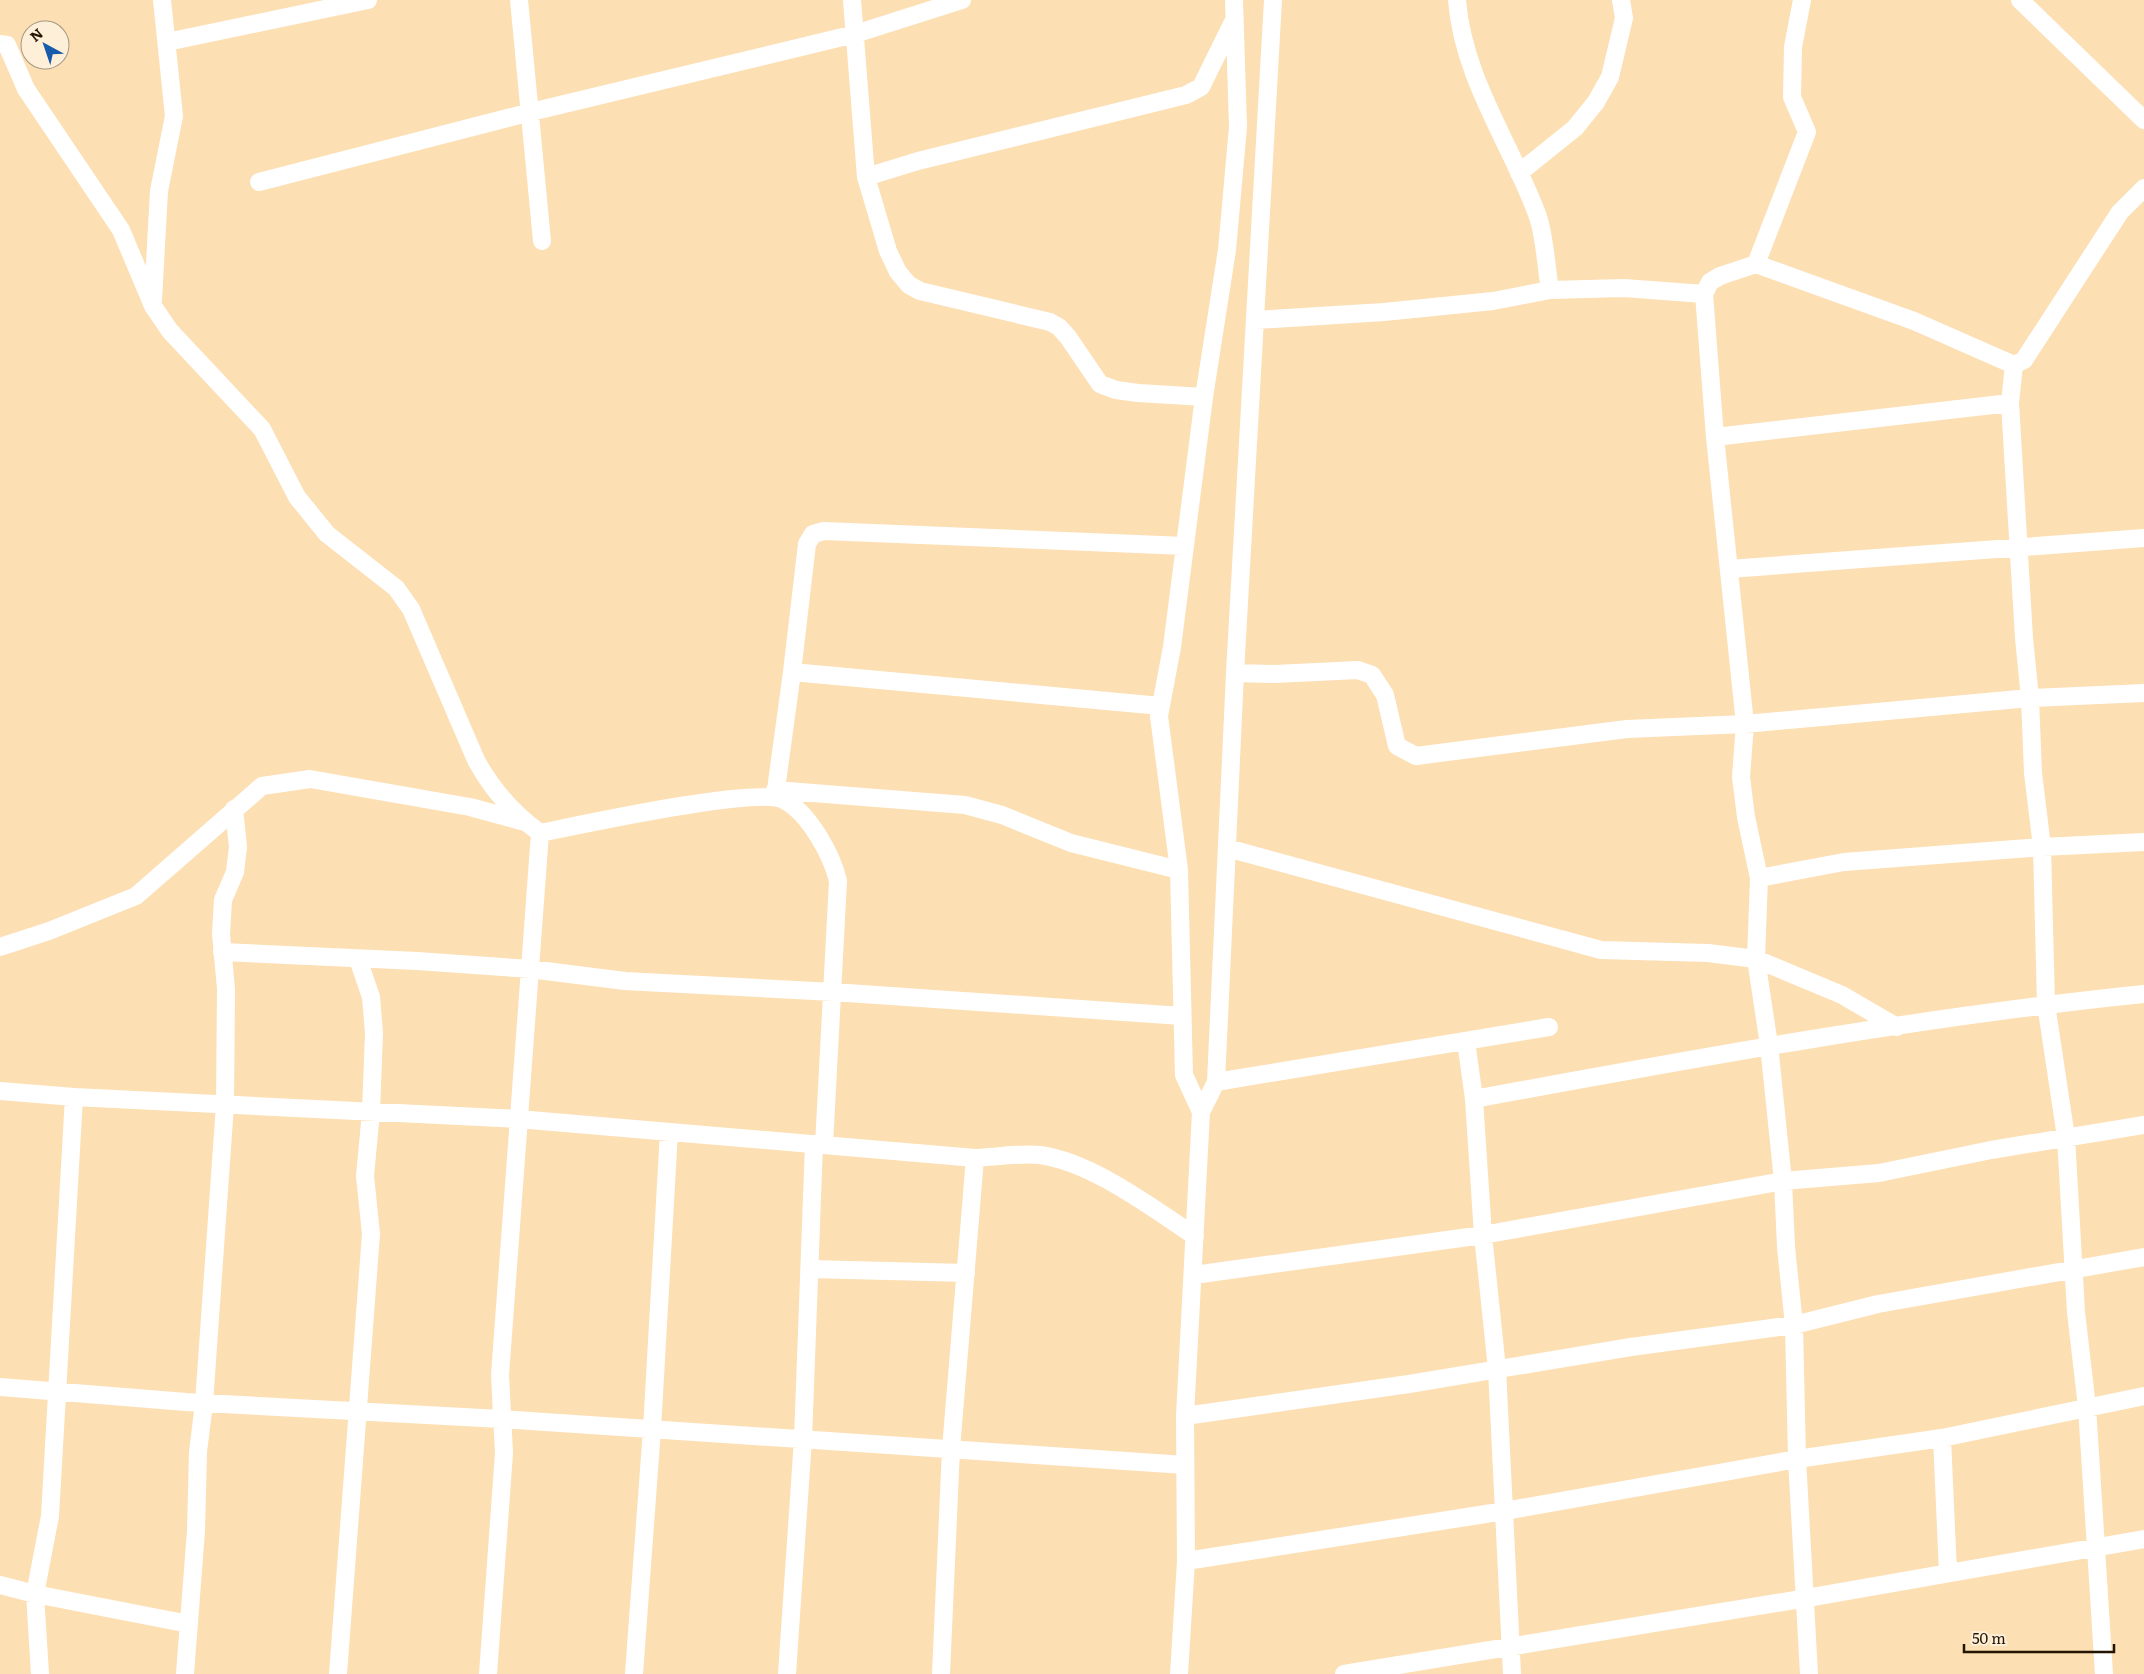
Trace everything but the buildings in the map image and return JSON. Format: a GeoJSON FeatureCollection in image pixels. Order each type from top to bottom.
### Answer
{"type":"FeatureCollection","features":[{"type":"Feature","properties":{"kind":"street"},"geometry":{"type":"LineString","coordinates":[[153,306],[159,191],[174,116],[162,0]]}},
{"type":"Feature","properties":{"kind":"street"},"geometry":{"type":"LineString","coordinates":[[167,42],[368,0]]}},
{"type":"Feature","properties":{"kind":"street"},"geometry":{"type":"LineString","coordinates":[[519,0],[542,241]]}},
{"type":"Feature","properties":{"kind":"street"},"geometry":{"type":"LineString","coordinates":[[852,0],[866,177],[888,251],[898,272],[910,285],[920,291],[1050,322],[1059,327],[1068,337],[1100,384],[1116,390],[1204,397]]}},
{"type":"Feature","properties":{"kind":"street"},"geometry":{"type":"LineString","coordinates":[[259,182],[531,112],[855,34],[962,0]]}},
{"type":"Feature","properties":{"kind":"street"},"geometry":{"type":"LineString","coordinates":[[1179,1674],[1186,1562],[1185,1416],[1194,1275],[1201,1112],[1216,1082],[1234,673],[1256,320],[1273,0]]}},
{"type":"Feature","properties":{"kind":"street"},"geometry":{"type":"LineString","coordinates":[[1457,0],[1459,29],[1485,104],[1519,172],[1538,216],[1550,290]]}},
{"type":"Feature","properties":{"kind":"street"},"geometry":{"type":"LineString","coordinates":[[1519,172],[1575,128],[1596,102],[1610,77],[1624,18],[1621,0]]}},
{"type":"Feature","properties":{"kind":"street"},"geometry":{"type":"LineString","coordinates":[[1756,264],[1807,132],[1792,97],[1793,47],[1802,0]]}},
{"type":"Feature","properties":{"kind":"street"},"geometry":{"type":"LineString","coordinates":[[2020,0],[2144,120]]}},
{"type":"Feature","properties":{"kind":"street"},"geometry":{"type":"LineString","coordinates":[[866,177],[918,161],[1186,95],[1201,87],[1235,8]]}},
{"type":"Feature","properties":{"kind":"street"},"geometry":{"type":"LineString","coordinates":[[1201,1112],[1184,1075],[1179,870],[1159,716],[1172,648],[1204,397],[1228,250],[1236,146],[1235,8]]}},
{"type":"Feature","properties":{"kind":"street"},"geometry":{"type":"LineString","coordinates":[[2,42],[26,89],[121,230],[153,306],[170,330],[262,429],[297,497],[327,534],[396,588],[411,609],[484,774],[526,822],[540,832],[775,793],[965,805],[1002,815],[1070,843],[1179,870]]}},
{"type":"Feature","properties":{"kind":"street"},"geometry":{"type":"LineString","coordinates":[[2014,365],[2024,360],[2120,212],[2144,188]]}},
{"type":"Feature","properties":{"kind":"street"},"geometry":{"type":"LineString","coordinates":[[1809,1674],[1807,1598],[1798,1459],[1794,1325],[1786,1247],[1784,1181],[1769,1045],[1756,959],[1759,878],[1746,817],[1741,777],[1745,724],[1716,437],[1704,294],[1710,282],[1720,276],[1756,264],[1914,321],[2014,365]]}},
{"type":"Feature","properties":{"kind":"street"},"geometry":{"type":"LineString","coordinates":[[1256,320],[1384,312],[1493,301],[1550,290],[1624,288],[1704,294]]}},
{"type":"Feature","properties":{"kind":"street"},"geometry":{"type":"LineString","coordinates":[[2014,365],[2010,403],[2030,698],[2032,772],[2042,847],[2046,1004],[2066,1137],[2075,1268],[2076,1312],[2088,1407],[2104,1674]]}},
{"type":"Feature","properties":{"kind":"street"},"geometry":{"type":"LineString","coordinates":[[1716,437],[2010,403]]}},
{"type":"Feature","properties":{"kind":"street"},"geometry":{"type":"LineString","coordinates":[[775,793],[807,544],[813,534],[824,531],[1185,546]]}},
{"type":"Feature","properties":{"kind":"street"},"geometry":{"type":"LineString","coordinates":[[1729,569],[2144,538]]}},
{"type":"Feature","properties":{"kind":"street"},"geometry":{"type":"LineString","coordinates":[[1234,673],[1275,674],[1358,670],[1372,675],[1385,695],[1396,746],[1416,756],[1627,729],[1745,724],[2030,698],[2144,693]]}},
{"type":"Feature","properties":{"kind":"street"},"geometry":{"type":"LineString","coordinates":[[792,672],[1161,706]]}},
{"type":"Feature","properties":{"kind":"street"},"geometry":{"type":"LineString","coordinates":[[0,946],[49,932],[136,896],[262,786],[310,779],[470,807],[526,822]]}},
{"type":"Feature","properties":{"kind":"street"},"geometry":{"type":"LineString","coordinates":[[775,793],[794,807],[824,843],[833,860],[838,881],[833,992],[810,1269],[803,1439],[787,1674]]}},
{"type":"Feature","properties":{"kind":"street"},"geometry":{"type":"LineString","coordinates":[[185,1674],[196,1531],[198,1452],[204,1403],[225,1105],[226,989],[222,952],[222,900],[235,872],[238,847],[234,809]]}},
{"type":"Feature","properties":{"kind":"street"},"geometry":{"type":"LineString","coordinates":[[488,1674],[504,1453],[500,1375],[540,832]]}},
{"type":"Feature","properties":{"kind":"street"},"geometry":{"type":"LineString","coordinates":[[1759,878],[1844,862],[2042,847],[2144,842]]}},
{"type":"Feature","properties":{"kind":"street"},"geometry":{"type":"LineString","coordinates":[[1227,848],[1601,950],[1708,953],[1756,959],[1842,995],[1897,1027]]}},
{"type":"Feature","properties":{"kind":"street"},"geometry":{"type":"LineString","coordinates":[[222,952],[358,958],[530,969],[625,981],[833,992],[1182,1016]]}},
{"type":"Feature","properties":{"kind":"street"},"geometry":{"type":"LineString","coordinates":[[338,1674],[356,1411],[371,1234],[365,1176],[371,1112],[374,1033],[370,997],[358,958]]}},
{"type":"Feature","properties":{"kind":"street"},"geometry":{"type":"LineString","coordinates":[[1474,1099],[1769,1045],[2046,1004],[2144,994]]}},
{"type":"Feature","properties":{"kind":"street"},"geometry":{"type":"LineString","coordinates":[[1216,1082],[1548,1027]]}},
{"type":"Feature","properties":{"kind":"street"},"geometry":{"type":"LineString","coordinates":[[1466,1041],[1474,1099],[1483,1235],[1497,1369],[1505,1511],[1509,1647],[1512,1674]]}},
{"type":"Feature","properties":{"kind":"street"},"geometry":{"type":"LineString","coordinates":[[0,1091],[74,1097],[518,1119],[976,1158],[1038,1155],[1054,1158],[1115,1183],[1195,1236]]}},
{"type":"Feature","properties":{"kind":"street"},"geometry":{"type":"LineString","coordinates":[[40,1674],[35,1594],[50,1516],[74,1097]]}},
{"type":"Feature","properties":{"kind":"street"},"geometry":{"type":"LineString","coordinates":[[1194,1275],[1483,1235],[1784,1181],[1879,1173],[2066,1137],[2144,1125]]}},
{"type":"Feature","properties":{"kind":"street"},"geometry":{"type":"LineString","coordinates":[[634,1674],[652,1429],[669,1132]]}},
{"type":"Feature","properties":{"kind":"street"},"geometry":{"type":"LineString","coordinates":[[941,1674],[951,1449],[976,1158]]}},
{"type":"Feature","properties":{"kind":"street"},"geometry":{"type":"LineString","coordinates":[[1185,1416],[1630,1347],[1794,1325],[1878,1304],[2144,1257]]}},
{"type":"Feature","properties":{"kind":"street"},"geometry":{"type":"LineString","coordinates":[[810,1269],[966,1273]]}},
{"type":"Feature","properties":{"kind":"street"},"geometry":{"type":"LineString","coordinates":[[0,1387],[204,1403],[501,1419],[1185,1465]]}},
{"type":"Feature","properties":{"kind":"street"},"geometry":{"type":"LineString","coordinates":[[1186,1562],[1505,1511],[1798,1459],[1942,1438],[2144,1396]]}},
{"type":"Feature","properties":{"kind":"street"},"geometry":{"type":"LineString","coordinates":[[1942,1438],[1948,1573]]}},
{"type":"Feature","properties":{"kind":"street"},"geometry":{"type":"LineString","coordinates":[[1344,1674],[1807,1598],[2144,1539]]}},
{"type":"Feature","properties":{"kind":"street"},"geometry":{"type":"LineString","coordinates":[[0,1585],[35,1594],[189,1624]]}}]}
